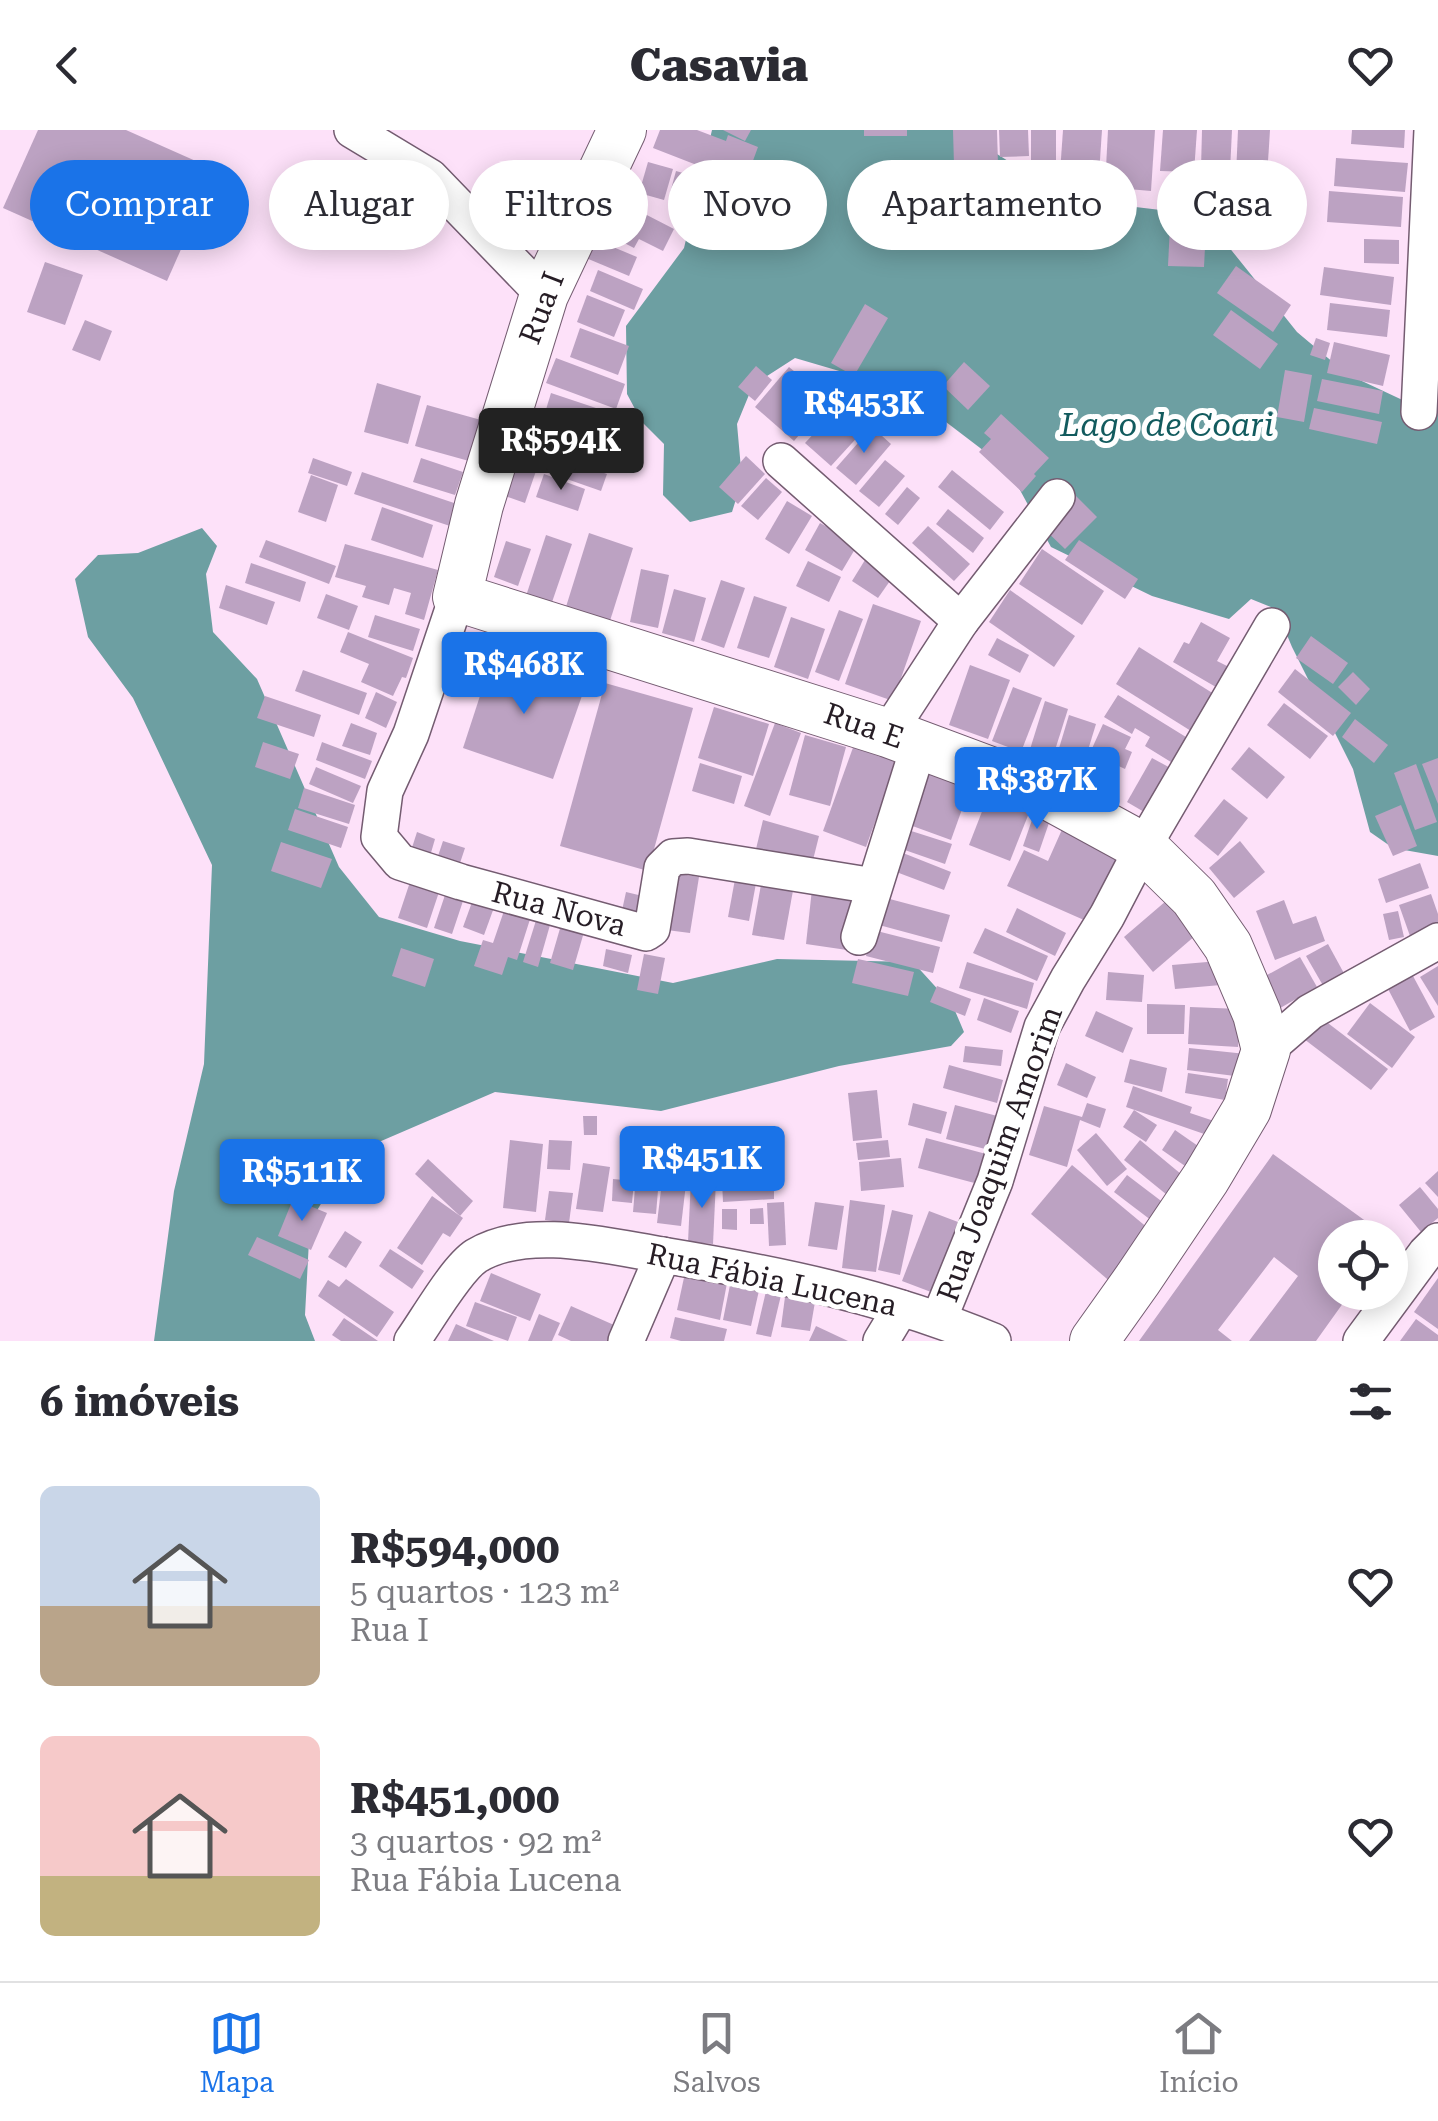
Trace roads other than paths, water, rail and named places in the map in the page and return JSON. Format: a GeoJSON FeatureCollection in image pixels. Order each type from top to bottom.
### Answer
{"type":"FeatureCollection","features":[{"type":"Feature","properties":{"kind":"street"},"geometry":{"type":"LineString","coordinates":[[352,130],[430,177],[544,295]]}},
{"type":"Feature","properties":{"kind":"street","name":"Rua I"},"geometry":{"type":"LineString","coordinates":[[379,837],[384,790],[411,734],[457,596],[480,504],[544,295],[622,130]]}},
{"type":"Feature","properties":{"kind":"street"},"geometry":{"type":"LineString","coordinates":[[1419,412],[1432,130]]}},
{"type":"Feature","properties":{"kind":"street"},"geometry":{"type":"LineString","coordinates":[[781,460],[961,621]]}},
{"type":"Feature","properties":{"kind":"street"},"geometry":{"type":"LineString","coordinates":[[858,937],[874,886],[904,739],[961,621],[1057,497]]}},
{"type":"Feature","properties":{"kind":"street","name":"Rua E"},"geometry":{"type":"LineString","coordinates":[[457,596],[904,739],[1033,787],[1143,847],[1194,897],[1228,946],[1258,1014],[1266,1050]]}},
{"type":"Feature","properties":{"kind":"street","name":"Rua Joaquim Amorim"},"geometry":{"type":"LineString","coordinates":[[939,1318],[995,1181],[1042,1027],[1272,626]]}},
{"type":"Feature","properties":{"kind":"street","name":"Rua Nova"},"geometry":{"type":"LineString","coordinates":[[379,837],[400,862],[646,934],[652,928],[662,868],[673,858],[688,856],[874,886]]}},
{"type":"Feature","properties":{"kind":"street"},"geometry":{"type":"LineString","coordinates":[[1094,1341],[1168,1236],[1247,1110],[1266,1050],[1310,1012],[1438,940]]}},
{"type":"Feature","properties":{"kind":"street","name":"Rua Fábia Lucena"},"geometry":{"type":"LineString","coordinates":[[412,1341],[448,1286],[474,1257],[508,1244],[546,1239],[663,1255],[817,1284],[939,1318],[993,1341]]}},
{"type":"Feature","properties":{"kind":"street"},"geometry":{"type":"LineString","coordinates":[[1362,1341],[1434,1253]]}},
{"type":"Feature","properties":{"kind":"street"},"geometry":{"type":"LineString","coordinates":[[626,1341],[663,1255]]}},
{"type":"Feature","properties":{"kind":"street"},"geometry":{"type":"LineString","coordinates":[[880,1341],[901,1308]]}},
{"type":"Feature","properties":{"kind":"water","name":"Lago de Coari"},"geometry":{"type":"Polygon","coordinates":[[[712,130],[967,130],[970,137],[1006,160],[847,160],[847,250],[1137,250],[1137,207],[1157,210],[1157,250],[1231,250],[1297,332],[1347,374],[1411,404],[1438,399],[1438,856],[1393,848],[1370,832],[1353,769],[1276,609],[1251,599],[1229,619],[1152,596],[1051,547],[1009,470],[904,390],[795,358],[753,385],[737,424],[742,480],[732,512],[690,522],[663,495],[664,444],[642,422],[627,394],[626,326],[683,250],[827,250],[827,160],[705,160],[712,130]]]}},
{"type":"Feature","properties":{"kind":"water"},"geometry":{"type":"Polygon","coordinates":[[[202,528],[217,546],[206,574],[213,632],[257,679],[339,867],[379,917],[460,941],[673,983],[777,959],[913,962],[953,1006],[964,1032],[951,1046],[839,1066],[661,1111],[495,1092],[351,1154],[310,1222],[305,1315],[315,1341],[154,1341],[174,1191],[204,1064],[212,865],[133,698],[88,637],[75,579],[98,555],[138,553],[202,528]]]}}]}
